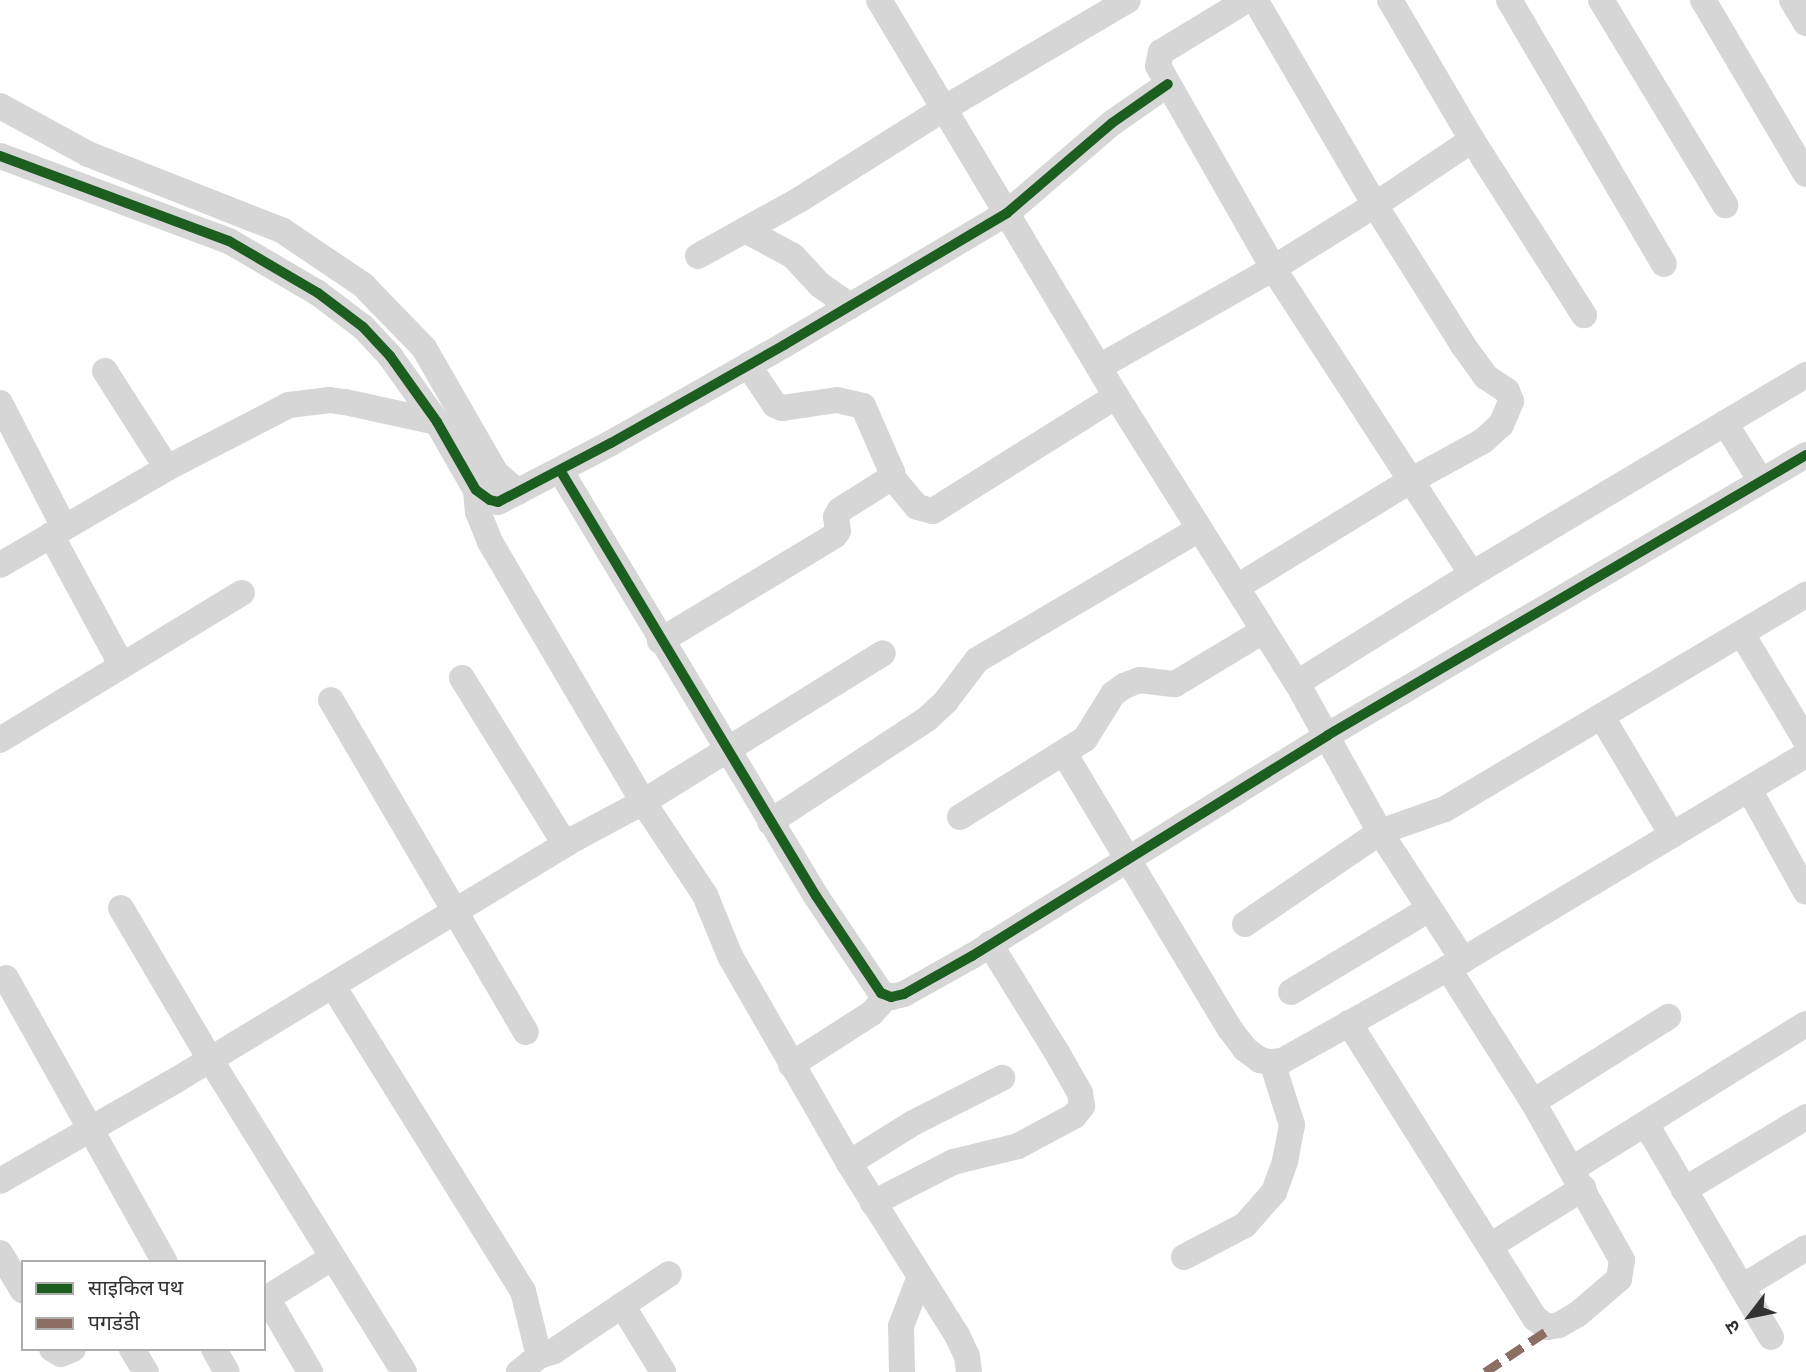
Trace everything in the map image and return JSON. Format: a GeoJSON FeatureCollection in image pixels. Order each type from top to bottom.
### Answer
{"type":"FeatureCollection","features":[{"type":"Feature","properties":{"kind":"street"},"geometry":{"type":"LineString","coordinates":[[879,0],[1116,396],[1297,683],[1380,832],[1429,909],[1455,964],[1619,1252],[1623,1270],[1619,1279],[1578,1314],[1551,1328],[1541,1324],[1349,1023]]}},
{"type":"Feature","properties":{"kind":"street"},"geometry":{"type":"LineString","coordinates":[[698,256],[746,230],[1128,0]]}},
{"type":"Feature","properties":{"kind":"street"},"geometry":{"type":"LineString","coordinates":[[1247,0],[1218,7],[1158,56],[1158,66],[1273,268],[1472,574]]}},
{"type":"Feature","properties":{"kind":"street"},"geometry":{"type":"LineString","coordinates":[[1237,587],[1410,481],[1483,441],[1501,425],[1511,401],[1507,391],[1486,377],[1462,345],[1375,205],[1255,0]]}},
{"type":"Feature","properties":{"kind":"street"},"geometry":{"type":"LineString","coordinates":[[1390,0],[1472,140],[1584,315]]}},
{"type":"Feature","properties":{"kind":"street"},"geometry":{"type":"LineString","coordinates":[[1509,0],[1664,264]]}},
{"type":"Feature","properties":{"kind":"street"},"geometry":{"type":"LineString","coordinates":[[1601,0],[1725,205]]}},
{"type":"Feature","properties":{"kind":"street"},"geometry":{"type":"LineString","coordinates":[[1703,0],[1806,173]]}},
{"type":"Feature","properties":{"kind":"street"},"geometry":{"type":"LineString","coordinates":[[1792,0],[1806,23]]}},
{"type":"Feature","properties":{"kind":"street"},"geometry":{"type":"LineString","coordinates":[[0,156],[183,223],[273,264],[318,293],[363,327],[390,356],[437,422],[476,490],[498,502],[748,365],[1007,213],[1112,123],[1168,84]]}},
{"type":"Feature","properties":{"kind":"street"},"geometry":{"type":"LineString","coordinates":[[0,106],[88,154],[283,232],[363,285],[425,348],[496,473],[518,492]]}},
{"type":"Feature","properties":{"kind":"street"},"geometry":{"type":"LineString","coordinates":[[1099,367],[1273,268],[1375,205],[1472,140]]}},
{"type":"Feature","properties":{"kind":"street"},"geometry":{"type":"LineString","coordinates":[[746,230],[793,257],[820,285],[850,306]]}},
{"type":"Feature","properties":{"kind":"street"},"geometry":{"type":"LineString","coordinates":[[748,365],[775,404],[782,408],[823,400],[863,406],[891,467],[891,476],[917,507],[933,512],[1116,396]]}},
{"type":"Feature","properties":{"kind":"street"},"geometry":{"type":"LineString","coordinates":[[104,371],[167,468]]}},
{"type":"Feature","properties":{"kind":"street"},"geometry":{"type":"LineString","coordinates":[[1297,683],[1472,574],[1806,375]]}},
{"type":"Feature","properties":{"kind":"street"},"geometry":{"type":"LineString","coordinates":[[0,565],[167,468],[273,412],[303,402],[345,401],[437,422]]}},
{"type":"Feature","properties":{"kind":"street"},"geometry":{"type":"LineString","coordinates":[[0,403],[57,531],[121,664]]}},
{"type":"Feature","properties":{"kind":"street"},"geometry":{"type":"LineString","coordinates":[[1725,423],[1761,481]]}},
{"type":"Feature","properties":{"kind":"street"},"geometry":{"type":"LineString","coordinates":[[791,1065],[872,1013],[886,997],[904,994],[990,944],[1328,735],[1806,455]]}},
{"type":"Feature","properties":{"kind":"street"},"geometry":{"type":"LineString","coordinates":[[559,470],[770,822],[816,896],[886,997]]}},
{"type":"Feature","properties":{"kind":"street"},"geometry":{"type":"LineString","coordinates":[[660,641],[834,536],[838,531],[836,517],[840,510],[891,476]]}},
{"type":"Feature","properties":{"kind":"street"},"geometry":{"type":"LineString","coordinates":[[476,490],[478,512],[490,542],[643,802],[705,895],[730,956],[849,1163],[962,1346],[969,1372]]}},
{"type":"Feature","properties":{"kind":"street"},"geometry":{"type":"LineString","coordinates":[[770,822],[927,719],[946,701],[977,660],[1199,529]]}},
{"type":"Feature","properties":{"kind":"street"},"geometry":{"type":"LineString","coordinates":[[0,740],[121,664],[242,593]]}},
{"type":"Feature","properties":{"kind":"street"},"geometry":{"type":"LineString","coordinates":[[1245,924],[1380,832],[1445,809],[1806,595]]}},
{"type":"Feature","properties":{"kind":"street"},"geometry":{"type":"LineString","coordinates":[[960,817],[1065,753],[1092,732],[1118,689],[1140,680],[1175,684],[1263,631]]}},
{"type":"Feature","properties":{"kind":"street"},"geometry":{"type":"LineString","coordinates":[[1742,634],[1806,741]]}},
{"type":"Feature","properties":{"kind":"street"},"geometry":{"type":"LineString","coordinates":[[0,1181],[333,986],[454,910],[643,802],[883,653]]}},
{"type":"Feature","properties":{"kind":"street"},"geometry":{"type":"LineString","coordinates":[[462,678],[565,845]]}},
{"type":"Feature","properties":{"kind":"street"},"geometry":{"type":"LineString","coordinates":[[331,700],[526,1031]]}},
{"type":"Feature","properties":{"kind":"street"},"geometry":{"type":"LineString","coordinates":[[1601,717],[1672,835]]}},
{"type":"Feature","properties":{"kind":"street"},"geometry":{"type":"LineString","coordinates":[[1065,753],[1230,1029],[1245,1049],[1260,1060],[1272,1062],[1282,1060],[1455,964],[1750,791],[1806,755]]}},
{"type":"Feature","properties":{"kind":"street"},"geometry":{"type":"LineString","coordinates":[[1750,791],[1806,892]]}},
{"type":"Feature","properties":{"kind":"street"},"geometry":{"type":"LineString","coordinates":[[121,908],[210,1059],[404,1372]]}},
{"type":"Feature","properties":{"kind":"street"},"geometry":{"type":"LineString","coordinates":[[1291,992],[1429,909]]}},
{"type":"Feature","properties":{"kind":"street"},"geometry":{"type":"LineString","coordinates":[[873,1203],[953,1162],[1018,1146],[1079,1111],[1080,1093],[990,944]]}},
{"type":"Feature","properties":{"kind":"street"},"geometry":{"type":"LineString","coordinates":[[6,978],[164,1260]]}},
{"type":"Feature","properties":{"kind":"street"},"geometry":{"type":"LineString","coordinates":[[333,986],[520,1284],[530,1313],[534,1365]]}},
{"type":"Feature","properties":{"kind":"street"},"geometry":{"type":"LineString","coordinates":[[1533,1102],[1668,1017]]}},
{"type":"Feature","properties":{"kind":"street"},"geometry":{"type":"LineString","coordinates":[[1490,1246],[1646,1124],[1806,1024]]}},
{"type":"Feature","properties":{"kind":"street"},"geometry":{"type":"LineString","coordinates":[[1184,1257],[1245,1225],[1274,1192],[1285,1161],[1292,1125],[1272,1062]]}},
{"type":"Feature","properties":{"kind":"street"},"geometry":{"type":"LineString","coordinates":[[849,1163],[913,1123],[1002,1077]]}},
{"type":"Feature","properties":{"kind":"street"},"geometry":{"type":"LineString","coordinates":[[1684,1190],[1806,1117]]}},
{"type":"Feature","properties":{"kind":"street"},"geometry":{"type":"LineString","coordinates":[[1646,1124],[1772,1337]]}},
{"type":"Feature","properties":{"kind":"street"},"geometry":{"type":"LineString","coordinates":[[1742,1287],[1806,1248]]}},
{"type":"Feature","properties":{"kind":"street"},"geometry":{"type":"LineString","coordinates":[[0,1253],[21,1287]]}},
{"type":"Feature","properties":{"kind":"street"},"geometry":{"type":"LineString","coordinates":[[310,1372],[266,1299],[333,1257]]}},
{"type":"Feature","properties":{"kind":"street"},"geometry":{"type":"LineString","coordinates":[[534,1365],[669,1273]]}},
{"type":"Feature","properties":{"kind":"street"},"geometry":{"type":"LineString","coordinates":[[902,1372],[901,1326],[919,1279]]}},
{"type":"Feature","properties":{"kind":"street"},"geometry":{"type":"LineString","coordinates":[[622,1305],[663,1372]]}},
{"type":"Feature","properties":{"kind":"street"},"geometry":{"type":"LineString","coordinates":[[133,1351],[146,1372]]}},
{"type":"Feature","properties":{"kind":"street"},"geometry":{"type":"LineString","coordinates":[[216,1351],[227,1372]]}},
{"type":"Feature","properties":{"kind":"marked path"},"geometry":{"type":"LineString","coordinates":[[1485,1372],[1551,1328]]}},
{"type":"Feature","properties":{"kind":"cycle path"},"geometry":{"type":"LineString","coordinates":[[0,156],[229,241],[318,293],[363,327],[390,356],[437,422],[476,490],[498,502],[611,443],[784,345],[1007,213],[1112,123],[1168,84]]}},
{"type":"Feature","properties":{"kind":"cycle path"},"geometry":{"type":"LineString","coordinates":[[560,470],[816,896],[881,993],[891,997],[904,994],[972,956],[1328,735],[1806,455]]}}]}
